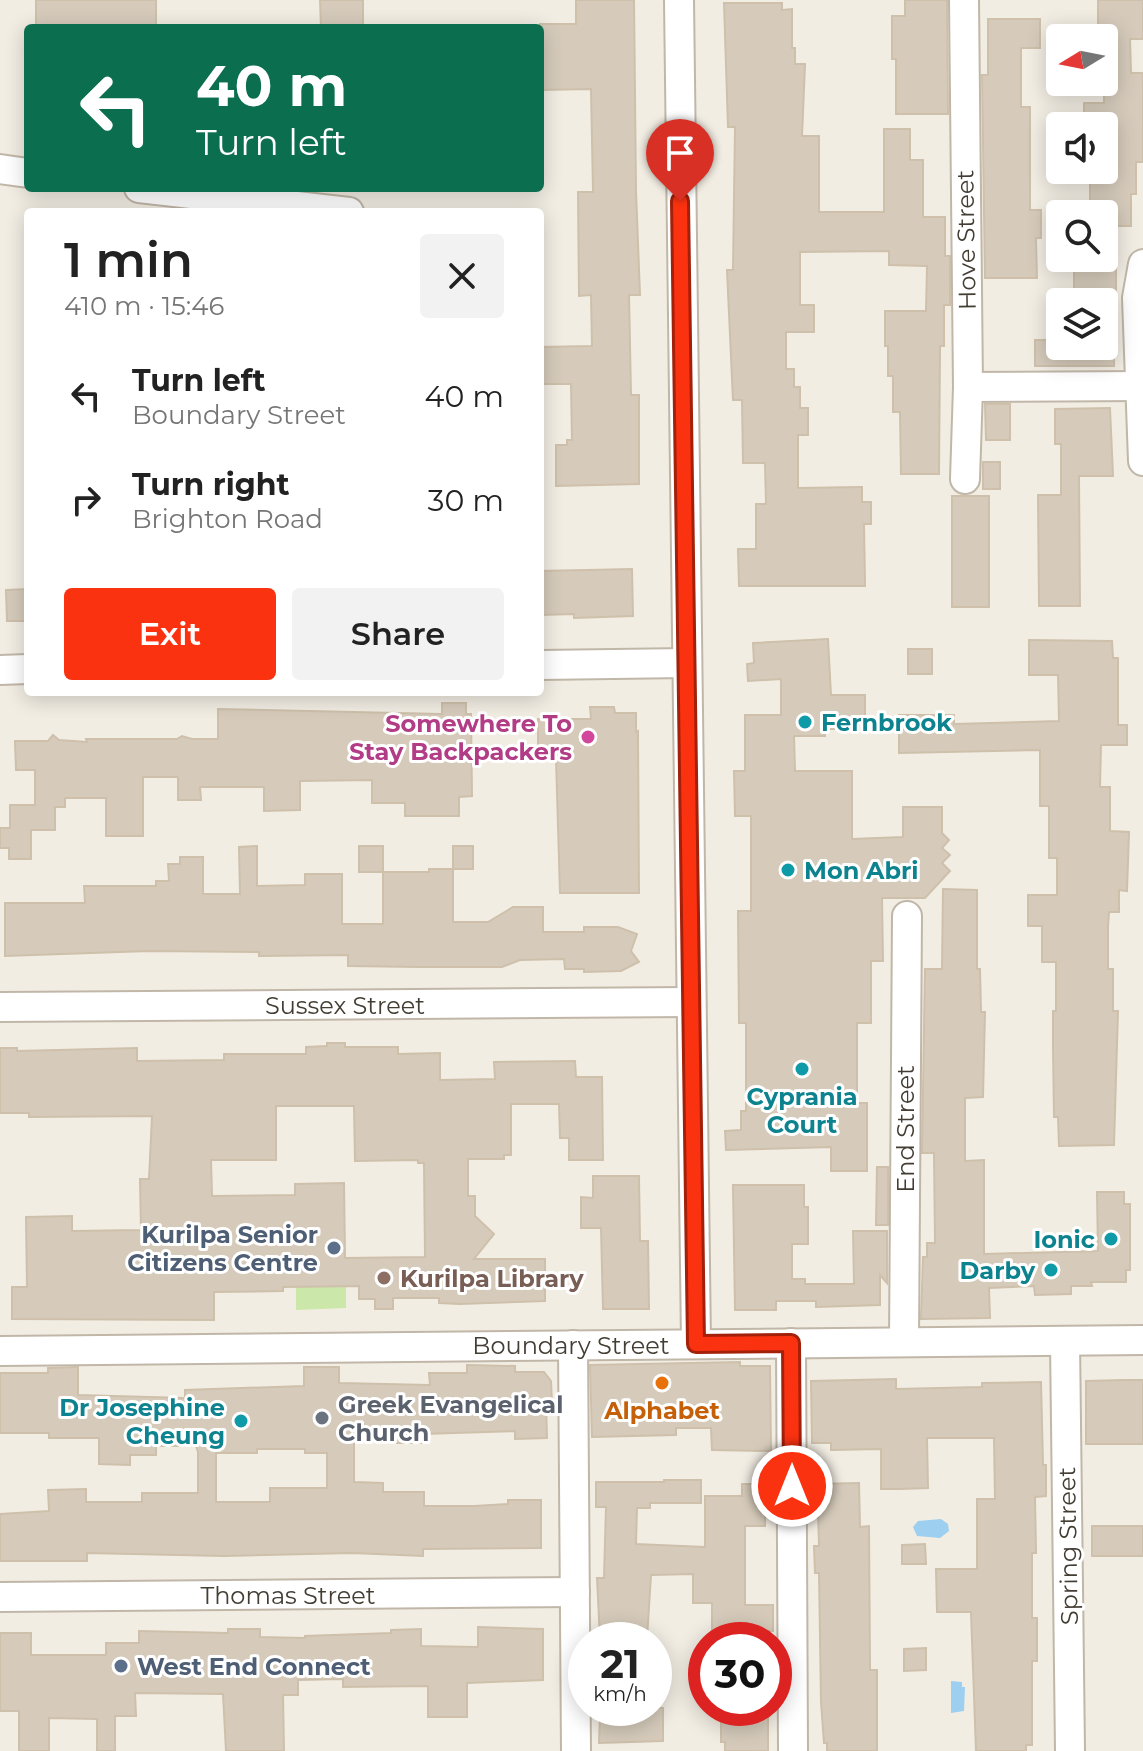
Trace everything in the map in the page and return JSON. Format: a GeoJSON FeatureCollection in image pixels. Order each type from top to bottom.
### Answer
{"type":"FeatureCollection","features":[{"type":"Feature","properties":{"kind":"street"},"geometry":{"type":"LineString","coordinates":[[679,0],[696,1344]]}},
{"type":"Feature","properties":{"kind":"street","name":"Hove Street"},"geometry":{"type":"LineString","coordinates":[[964,0],[968,387],[965,479]]}},
{"type":"Feature","properties":{"kind":"street"},"geometry":{"type":"LineString","coordinates":[[0,169],[24,172]]}},
{"type":"Feature","properties":{"kind":"street"},"geometry":{"type":"LineString","coordinates":[[149,192],[173,202],[279,208]]}},
{"type":"Feature","properties":{"kind":"street"},"geometry":{"type":"LineString","coordinates":[[1143,264],[1137,298],[1143,461]]}},
{"type":"Feature","properties":{"kind":"street"},"geometry":{"type":"LineString","coordinates":[[968,387],[1141,386]]}},
{"type":"Feature","properties":{"kind":"street"},"geometry":{"type":"LineString","coordinates":[[544,665],[687,663]]}},
{"type":"Feature","properties":{"kind":"street"},"geometry":{"type":"LineString","coordinates":[[0,670],[24,669]]}},
{"type":"Feature","properties":{"kind":"street","name":"End Street"},"geometry":{"type":"LineString","coordinates":[[904,1342],[907,916]]}},
{"type":"Feature","properties":{"kind":"street","name":"Sussex Street"},"geometry":{"type":"LineString","coordinates":[[0,1007],[691,1002]]}},
{"type":"Feature","properties":{"kind":"street","name":"Boundary Street"},"geometry":{"type":"LineString","coordinates":[[0,1351],[1143,1340]]}},
{"type":"Feature","properties":{"kind":"street","name":"Spring Street"},"geometry":{"type":"LineString","coordinates":[[1065,1341],[1070,1751]]}},
{"type":"Feature","properties":{"kind":"street"},"geometry":{"type":"LineString","coordinates":[[791,1343],[793,1751]]}},
{"type":"Feature","properties":{"kind":"street"},"geometry":{"type":"LineString","coordinates":[[573,1345],[576,1751]]}},
{"type":"Feature","properties":{"kind":"street","name":"Thomas Street"},"geometry":{"type":"LineString","coordinates":[[0,1597],[575,1592]]}},
{"type":"Feature","properties":{"kind":"green space"},"geometry":{"type":"Polygon","coordinates":[[[346,1286],[346,1308],[296,1310],[296,1287],[346,1286]]]}},
{"type":"Feature","properties":{"kind":"water"},"geometry":{"type":"Polygon","coordinates":[[[941,1519],[948,1524],[949,1531],[940,1538],[917,1536],[913,1527],[918,1521],[941,1519]]]}},
{"type":"Feature","properties":{"kind":"water"},"geometry":{"type":"Polygon","coordinates":[[[951,1681],[962,1682],[962,1687],[965,1687],[964,1711],[951,1713],[951,1681]]]}},
{"type":"Feature","properties":{"kind":"building"},"geometry":{"type":"Polygon","coordinates":[[[36,0],[156,0],[156,24],[36,24],[36,0]]]}},
{"type":"Feature","properties":{"kind":"building"},"geometry":{"type":"Polygon","coordinates":[[[320,0],[363,0],[363,24],[321,24],[320,0]]]}},
{"type":"Feature","properties":{"kind":"building"},"geometry":{"type":"Polygon","coordinates":[[[576,0],[634,0],[640,295],[629,295],[631,395],[639,395],[639,484],[556,486],[556,445],[567,445],[567,440],[572,440],[571,384],[544,384],[544,347],[592,346],[591,295],[579,296],[578,192],[593,192],[591,89],[544,90],[544,24],[576,24],[576,0]]]}},
{"type":"Feature","properties":{"kind":"building"},"geometry":{"type":"Polygon","coordinates":[[[905,0],[947,0],[948,114],[896,114],[892,16],[905,16],[905,0]]]}},
{"type":"Feature","properties":{"kind":"building"},"geometry":{"type":"Polygon","coordinates":[[[1098,0],[1143,0],[1143,39],[1130,39],[1131,73],[1143,73],[1143,162],[1136,162],[1136,194],[1131,194],[1131,226],[1118,226],[1118,200],[1090,200],[1090,184],[1118,184],[1118,112],[1084,112],[1084,103],[1104,103],[1104,96],[1118,96],[1118,24],[1098,24],[1098,0]]]}},
{"type":"Feature","properties":{"kind":"building"},"geometry":{"type":"Polygon","coordinates":[[[724,3],[782,3],[782,10],[792,9],[795,64],[805,64],[802,136],[819,136],[819,212],[884,212],[884,129],[910,129],[910,160],[923,160],[923,217],[945,217],[945,256],[950,256],[950,305],[944,305],[944,346],[940,346],[939,474],[901,474],[900,412],[893,412],[893,376],[888,376],[888,346],[885,346],[885,311],[926,311],[927,266],[889,265],[889,251],[800,252],[800,305],[814,305],[814,332],[786,332],[786,369],[794,369],[794,387],[800,387],[800,408],[808,408],[808,435],[798,435],[798,488],[862,487],[862,502],[871,502],[871,524],[864,524],[865,586],[739,586],[738,549],[756,549],[756,504],[766,504],[765,463],[743,463],[742,400],[733,400],[727,270],[733,270],[735,127],[728,127],[724,3]]]}},
{"type":"Feature","properties":{"kind":"building"},"geometry":{"type":"Polygon","coordinates":[[[988,19],[1040,19],[1040,48],[1021,48],[1021,107],[1030,107],[1030,210],[1041,210],[1041,238],[1036,238],[1037,278],[985,278],[982,75],[988,75],[988,19]]]}},
{"type":"Feature","properties":{"kind":"building"},"geometry":{"type":"Polygon","coordinates":[[[1074,272],[1116,272],[1116,288],[1074,288],[1074,272]]]}},
{"type":"Feature","properties":{"kind":"building"},"geometry":{"type":"Polygon","coordinates":[[[1035,340],[1046,340],[1046,360],[1114,360],[1114,366],[1035,366],[1035,340]]]}},
{"type":"Feature","properties":{"kind":"building"},"geometry":{"type":"Polygon","coordinates":[[[985,404],[1010,404],[1010,440],[986,440],[985,404]]]}},
{"type":"Feature","properties":{"kind":"building"},"geometry":{"type":"Polygon","coordinates":[[[1110,408],[1113,476],[1079,476],[1080,606],[1039,606],[1038,495],[1061,495],[1061,444],[1055,444],[1055,409],[1110,408]]]}},
{"type":"Feature","properties":{"kind":"building"},"geometry":{"type":"Polygon","coordinates":[[[983,462],[1000,462],[1000,489],[983,489],[983,462]]]}},
{"type":"Feature","properties":{"kind":"building"},"geometry":{"type":"Polygon","coordinates":[[[952,496],[989,496],[989,607],[952,607],[952,496]]]}},
{"type":"Feature","properties":{"kind":"building"},"geometry":{"type":"Polygon","coordinates":[[[632,569],[633,616],[574,618],[574,614],[544,615],[544,571],[632,569]]]}},
{"type":"Feature","properties":{"kind":"building"},"geometry":{"type":"Polygon","coordinates":[[[24,589],[24,621],[7,621],[6,590],[24,589]]]}},
{"type":"Feature","properties":{"kind":"building"},"geometry":{"type":"Polygon","coordinates":[[[828,639],[831,695],[865,695],[865,729],[825,729],[825,736],[794,736],[795,771],[852,771],[852,839],[903,837],[903,807],[942,807],[942,833],[949,840],[942,848],[950,855],[942,863],[950,871],[925,898],[882,898],[883,961],[871,961],[871,1023],[857,1023],[857,1103],[867,1103],[867,1171],[831,1171],[831,1147],[726,1150],[725,1131],[741,1130],[741,1111],[746,1111],[746,1023],[739,1023],[738,911],[751,911],[751,816],[735,816],[734,771],[745,771],[745,715],[781,715],[781,679],[748,681],[747,664],[754,663],[753,643],[828,639]]]}},
{"type":"Feature","properties":{"kind":"building"},"geometry":{"type":"Polygon","coordinates":[[[1029,640],[1112,641],[1113,658],[1118,658],[1118,725],[1127,725],[1127,745],[1101,745],[1100,787],[1110,787],[1110,831],[1129,832],[1127,891],[1119,890],[1119,912],[1109,912],[1108,926],[1108,969],[1113,969],[1113,1011],[1118,1011],[1114,1145],[1059,1146],[1058,1117],[1054,1117],[1056,962],[1042,962],[1042,926],[1028,926],[1028,895],[1057,895],[1057,858],[1049,858],[1049,806],[1040,806],[1040,750],[899,753],[899,715],[954,715],[954,724],[1059,721],[1058,675],[1029,675],[1029,640]]]}},
{"type":"Feature","properties":{"kind":"building"},"geometry":{"type":"Polygon","coordinates":[[[908,649],[932,649],[932,674],[908,674],[908,649]]]}},
{"type":"Feature","properties":{"kind":"building"},"geometry":{"type":"Polygon","coordinates":[[[442,703],[466,703],[466,714],[471,714],[472,796],[459,797],[459,816],[405,816],[405,803],[372,803],[372,780],[300,781],[300,810],[264,811],[264,787],[200,787],[201,800],[178,800],[178,777],[143,777],[143,836],[106,836],[106,798],[65,798],[65,807],[55,807],[55,830],[31,830],[31,859],[9,859],[9,848],[0,848],[0,828],[10,828],[10,805],[35,805],[35,770],[16,770],[15,741],[48,741],[53,735],[59,740],[87,742],[86,739],[177,739],[182,736],[218,739],[218,709],[442,714],[442,703]]]}},
{"type":"Feature","properties":{"kind":"building"},"geometry":{"type":"Polygon","coordinates":[[[590,707],[614,707],[615,713],[636,713],[639,893],[560,893],[556,758],[538,758],[538,719],[591,719],[590,707]]]}},
{"type":"Feature","properties":{"kind":"building"},"geometry":{"type":"Polygon","coordinates":[[[257,846],[257,886],[305,885],[305,874],[342,874],[342,924],[383,924],[383,872],[453,869],[453,922],[488,922],[513,907],[543,907],[543,932],[584,932],[584,927],[618,927],[637,934],[631,951],[639,962],[621,971],[584,972],[584,969],[565,969],[564,959],[520,960],[502,967],[420,967],[348,966],[348,955],[259,956],[259,952],[149,951],[5,956],[5,903],[85,903],[84,886],[156,886],[156,881],[169,881],[168,864],[180,864],[180,857],[203,857],[203,894],[240,894],[239,847],[257,846]]]}},
{"type":"Feature","properties":{"kind":"building"},"geometry":{"type":"Polygon","coordinates":[[[359,846],[383,846],[383,872],[359,872],[359,846]]]}},
{"type":"Feature","properties":{"kind":"building"},"geometry":{"type":"Polygon","coordinates":[[[453,846],[473,846],[473,869],[453,869],[453,846]]]}},
{"type":"Feature","properties":{"kind":"building"},"geometry":{"type":"Polygon","coordinates":[[[943,889],[977,890],[977,969],[980,969],[981,1012],[985,1012],[983,1097],[965,1098],[965,1161],[984,1160],[984,1254],[1098,1251],[1097,1192],[1124,1192],[1124,1204],[1130,1204],[1130,1270],[1126,1270],[1126,1282],[1091,1282],[1092,1286],[1071,1286],[1071,1294],[1035,1295],[1034,1286],[989,1288],[990,1318],[921,1319],[923,1257],[927,1257],[927,1243],[935,1243],[934,1153],[922,1153],[925,969],[942,969],[943,889]]]}},
{"type":"Feature","properties":{"kind":"building"},"geometry":{"type":"Polygon","coordinates":[[[327,1043],[345,1043],[345,1047],[398,1047],[398,1054],[440,1053],[440,1080],[495,1079],[494,1062],[575,1061],[576,1077],[602,1077],[603,1160],[569,1160],[569,1138],[560,1138],[559,1104],[511,1104],[511,1155],[504,1155],[504,1159],[468,1159],[468,1196],[475,1196],[475,1216],[494,1234],[474,1259],[545,1259],[545,1301],[460,1304],[439,1303],[439,1298],[393,1298],[393,1309],[375,1309],[375,1299],[359,1299],[359,1286],[283,1287],[283,1291],[214,1292],[214,1320],[12,1319],[12,1287],[27,1287],[26,1217],[72,1216],[72,1231],[141,1230],[140,1179],[149,1179],[152,1116],[29,1117],[29,1113],[0,1113],[0,1048],[17,1048],[17,1051],[137,1048],[137,1061],[224,1060],[224,1054],[306,1054],[306,1047],[327,1046],[327,1043]],[[276,1106],[276,1160],[211,1160],[212,1196],[295,1195],[295,1184],[344,1183],[345,1258],[425,1257],[424,1163],[418,1163],[418,1160],[355,1161],[354,1106],[276,1106]]]}},
{"type":"Feature","properties":{"kind":"building"},"geometry":{"type":"Polygon","coordinates":[[[877,1167],[888,1167],[888,1225],[876,1225],[877,1167]]]}},
{"type":"Feature","properties":{"kind":"building"},"geometry":{"type":"Polygon","coordinates":[[[593,1176],[639,1176],[640,1241],[648,1241],[649,1309],[603,1309],[601,1228],[581,1228],[581,1197],[593,1198],[593,1176]]]}},
{"type":"Feature","properties":{"kind":"building"},"geometry":{"type":"Polygon","coordinates":[[[733,1185],[804,1185],[804,1207],[808,1207],[808,1244],[792,1244],[792,1279],[805,1279],[805,1284],[854,1284],[853,1231],[887,1231],[887,1283],[880,1275],[880,1305],[816,1307],[816,1301],[776,1301],[776,1310],[735,1310],[733,1185]]]}},
{"type":"Feature","properties":{"kind":"building"},"geometry":{"type":"Polygon","coordinates":[[[740,1362],[740,1366],[770,1366],[771,1451],[712,1450],[711,1428],[676,1428],[676,1435],[592,1437],[590,1365],[740,1362]]]}},
{"type":"Feature","properties":{"kind":"building"},"geometry":{"type":"Polygon","coordinates":[[[467,1365],[515,1366],[515,1372],[544,1372],[551,1381],[552,1404],[546,1405],[547,1438],[515,1439],[515,1431],[422,1434],[422,1443],[388,1443],[388,1437],[354,1437],[354,1482],[383,1483],[383,1492],[424,1492],[424,1506],[474,1506],[508,1504],[508,1500],[541,1500],[541,1548],[423,1549],[423,1556],[87,1553],[87,1561],[0,1561],[0,1514],[49,1511],[48,1490],[86,1489],[86,1502],[142,1502],[142,1493],[198,1493],[198,1452],[196,1446],[156,1446],[156,1455],[130,1455],[130,1465],[99,1464],[99,1438],[49,1438],[49,1433],[0,1433],[0,1373],[48,1373],[48,1368],[78,1367],[78,1395],[185,1398],[185,1390],[304,1386],[304,1367],[339,1367],[339,1383],[430,1385],[429,1373],[467,1373],[467,1365]],[[305,1449],[216,1453],[216,1502],[270,1502],[270,1488],[327,1488],[327,1453],[305,1453],[305,1449]]]}},
{"type":"Feature","properties":{"kind":"building"},"geometry":{"type":"Polygon","coordinates":[[[896,1379],[896,1389],[1041,1382],[1046,1496],[1035,1497],[1032,1618],[1037,1618],[1037,1661],[1032,1661],[1032,1745],[1026,1745],[1026,1751],[976,1751],[971,1612],[937,1612],[936,1569],[977,1569],[977,1499],[995,1499],[994,1438],[927,1438],[928,1488],[900,1489],[881,1489],[881,1449],[831,1450],[831,1443],[812,1443],[811,1381],[896,1379]]]}},
{"type":"Feature","properties":{"kind":"building"},"geometry":{"type":"Polygon","coordinates":[[[1143,1380],[1143,1444],[1086,1444],[1086,1381],[1143,1380]]]}},
{"type":"Feature","properties":{"kind":"building"},"geometry":{"type":"Polygon","coordinates":[[[701,1480],[701,1503],[650,1503],[650,1508],[637,1508],[636,1544],[705,1547],[705,1496],[742,1496],[742,1484],[765,1484],[765,1526],[745,1526],[745,1605],[773,1605],[773,1622],[712,1622],[712,1603],[693,1603],[693,1574],[651,1575],[648,1622],[599,1622],[597,1578],[604,1578],[606,1507],[596,1507],[596,1482],[701,1480]]]}},
{"type":"Feature","properties":{"kind":"building"},"geometry":{"type":"Polygon","coordinates":[[[859,1483],[860,1527],[869,1526],[870,1670],[877,1670],[877,1751],[827,1751],[821,1702],[819,1573],[815,1573],[814,1546],[819,1546],[818,1511],[813,1511],[813,1484],[859,1483]]]}},
{"type":"Feature","properties":{"kind":"building"},"geometry":{"type":"Polygon","coordinates":[[[1092,1526],[1143,1526],[1143,1556],[1092,1556],[1092,1526]]]}},
{"type":"Feature","properties":{"kind":"building"},"geometry":{"type":"Polygon","coordinates":[[[925,1544],[926,1564],[902,1564],[902,1545],[925,1544]]]}},
{"type":"Feature","properties":{"kind":"building"},"geometry":{"type":"Polygon","coordinates":[[[478,1627],[543,1629],[543,1680],[467,1683],[467,1717],[428,1717],[428,1686],[343,1687],[343,1679],[298,1680],[298,1695],[283,1695],[284,1751],[226,1751],[223,1694],[135,1693],[136,1716],[115,1716],[115,1751],[97,1751],[97,1719],[49,1718],[49,1751],[19,1751],[19,1711],[0,1711],[0,1633],[31,1633],[31,1655],[106,1655],[106,1643],[139,1643],[139,1631],[228,1633],[228,1629],[260,1629],[260,1637],[305,1638],[421,1629],[421,1646],[478,1647],[478,1627]]]}},
{"type":"Feature","properties":{"kind":"building"},"geometry":{"type":"Polygon","coordinates":[[[926,1648],[926,1670],[904,1671],[904,1649],[926,1648]]]}},
{"type":"Feature","properties":{"kind":"building"},"geometry":{"type":"Polygon","coordinates":[[[600,1726],[663,1726],[663,1741],[599,1743],[600,1726]]]}},
{"type":"Feature","properties":{"kind":"building"},"geometry":{"type":"Polygon","coordinates":[[[721,1726],[768,1726],[768,1751],[725,1751],[725,1742],[721,1742],[721,1726]]]}},
{"type":"Feature","properties":{"kind":"place","name":"Fernbrook"},"geometry":{"type":"Point","coordinates":[805,722]}},
{"type":"Feature","properties":{"kind":"place","name":"Somewhere To Stay Backpackers"},"geometry":{"type":"Point","coordinates":[588,737]}},
{"type":"Feature","properties":{"kind":"place","name":"Mon Abri"},"geometry":{"type":"Point","coordinates":[788,870]}},
{"type":"Feature","properties":{"kind":"place","name":"Cyprania Court"},"geometry":{"type":"Point","coordinates":[802,1069]}},
{"type":"Feature","properties":{"kind":"place","name":"Ionic"},"geometry":{"type":"Point","coordinates":[1111,1239]}},
{"type":"Feature","properties":{"kind":"place","name":"Kurilpa Senior Citizens Centre"},"geometry":{"type":"Point","coordinates":[334,1248]}},
{"type":"Feature","properties":{"kind":"place","name":"Darby"},"geometry":{"type":"Point","coordinates":[1051,1270]}},
{"type":"Feature","properties":{"kind":"place","name":"Kurilpa Library"},"geometry":{"type":"Point","coordinates":[384,1278]}},
{"type":"Feature","properties":{"kind":"place","name":"Alphabet"},"geometry":{"type":"Point","coordinates":[662,1383]}},
{"type":"Feature","properties":{"kind":"place","name":"Greek Evangelical Church"},"geometry":{"type":"Point","coordinates":[322,1418]}},
{"type":"Feature","properties":{"kind":"place","name":"Dr Josephine Cheung"},"geometry":{"type":"Point","coordinates":[241,1421]}},
{"type":"Feature","properties":{"kind":"place","name":"West End Connect"},"geometry":{"type":"Point","coordinates":[121,1666]}},
{"type":"Feature","properties":{"kind":"route"},"geometry":{"type":"LineString","coordinates":[[680,201],[696,1344],[791,1343],[792,1486]]}}]}
